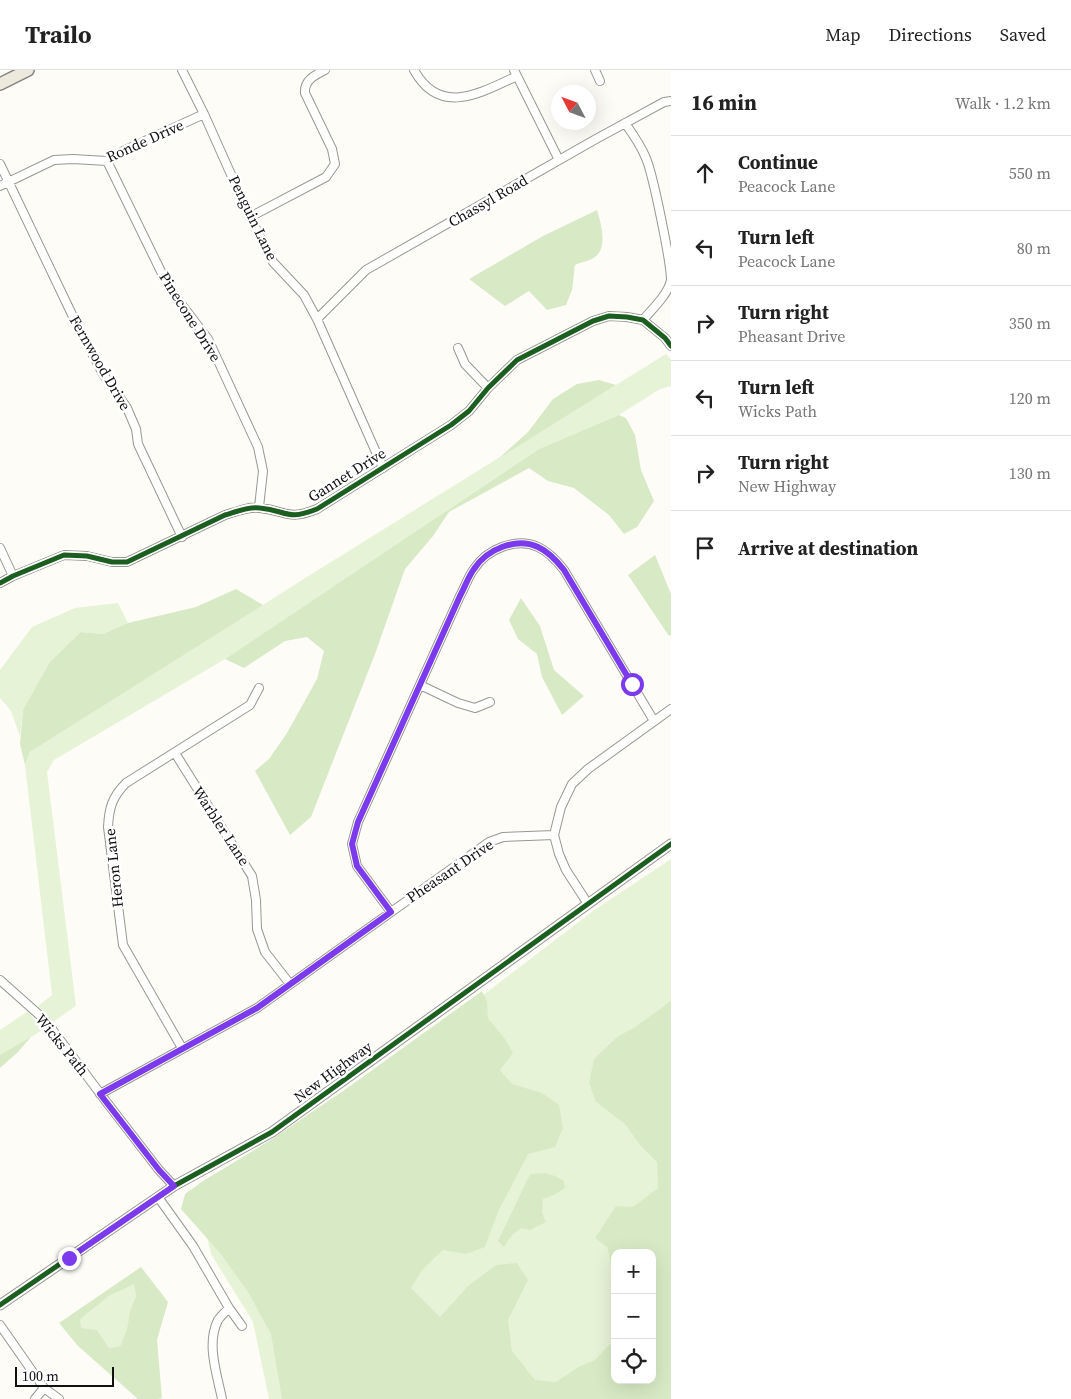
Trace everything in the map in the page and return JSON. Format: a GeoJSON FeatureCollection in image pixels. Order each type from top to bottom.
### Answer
{"type":"FeatureCollection","features":[{"type":"Feature","properties":{"kind":"main road"},"geometry":{"type":"LineString","coordinates":[[0,84],[28,70]]}},
{"type":"Feature","properties":{"kind":"street","name":"Penguin Lane"},"geometry":{"type":"LineString","coordinates":[[182,70],[250,217],[273,262],[304,295],[317,319],[383,468]]}},
{"type":"Feature","properties":{"kind":"street"},"geometry":{"type":"LineString","coordinates":[[250,217],[326,177],[335,164],[332,149],[305,93],[306,84],[310,78],[325,70]]}},
{"type":"Feature","properties":{"kind":"street"},"geometry":{"type":"LineString","coordinates":[[414,70],[429,89],[448,98],[465,97],[480,93],[516,73],[559,160]]}},
{"type":"Feature","properties":{"kind":"street"},"geometry":{"type":"LineString","coordinates":[[595,70],[600,81]]}},
{"type":"Feature","properties":{"kind":"street","name":"Chassyl Road"},"geometry":{"type":"LineString","coordinates":[[317,319],[366,270],[625,123],[671,100]]}},
{"type":"Feature","properties":{"kind":"street","name":"Ronde Drive"},"geometry":{"type":"LineString","coordinates":[[0,186],[54,160],[106,161],[123,151],[204,114]]}},
{"type":"Feature","properties":{"kind":"street"},"geometry":{"type":"LineString","coordinates":[[625,123],[646,156],[652,174],[669,257],[671,279],[665,293],[643,320],[665,338],[671,346]]}},
{"type":"Feature","properties":{"kind":"street","name":"Pinecone Drive"},"geometry":{"type":"LineString","coordinates":[[106,161],[169,288],[208,339],[258,447],[263,471],[259,507]]}},
{"type":"Feature","properties":{"kind":"street","name":"Fernwood Drive"},"geometry":{"type":"LineString","coordinates":[[0,164],[94,358],[127,408],[136,429],[138,444],[182,536]]}},
{"type":"Feature","properties":{"kind":"street","name":"Gannet Drive"},"geometry":{"type":"LineString","coordinates":[[0,583],[64,555],[87,556],[112,562],[127,562],[225,515],[240,510],[259,507],[286,515],[301,516],[318,509],[469,411],[488,388],[517,360],[593,321],[609,316],[643,320]]}},
{"type":"Feature","properties":{"kind":"street"},"geometry":{"type":"LineString","coordinates":[[458,348],[465,364],[488,388]]}},
{"type":"Feature","properties":{"kind":"street"},"geometry":{"type":"LineString","coordinates":[[391,912],[357,866],[352,844],[358,822],[420,685],[474,569],[484,558],[503,546],[521,543],[538,547],[553,557],[564,570],[654,720]]}},
{"type":"Feature","properties":{"kind":"street"},"geometry":{"type":"LineString","coordinates":[[0,548],[13,576]]}},
{"type":"Feature","properties":{"kind":"street"},"geometry":{"type":"LineString","coordinates":[[420,685],[475,708],[490,702]]}},
{"type":"Feature","properties":{"kind":"street","name":"Heron Lane"},"geometry":{"type":"LineString","coordinates":[[182,1048],[124,944],[108,827],[109,810],[117,792],[126,783],[250,705],[259,688]]}},
{"type":"Feature","properties":{"kind":"street"},"geometry":{"type":"LineString","coordinates":[[588,904],[566,870],[554,834],[561,807],[572,784],[588,769],[671,709]]}},
{"type":"Feature","properties":{"kind":"street","name":"Warbler Lane"},"geometry":{"type":"LineString","coordinates":[[175,753],[252,876],[256,900],[257,930],[265,952],[290,984]]}},
{"type":"Feature","properties":{"kind":"street","name":"Pheasant Drive"},"geometry":{"type":"LineString","coordinates":[[100,1094],[257,1008],[489,842],[503,837],[554,834]]}},
{"type":"Feature","properties":{"kind":"street","name":"New Highway"},"geometry":{"type":"LineString","coordinates":[[0,1305],[174,1186],[272,1132],[671,844]]}},
{"type":"Feature","properties":{"kind":"street","name":"Wicks Path"},"geometry":{"type":"LineString","coordinates":[[0,980],[45,1020],[159,1170],[174,1186]]}},
{"type":"Feature","properties":{"kind":"street"},"geometry":{"type":"LineString","coordinates":[[158,1197],[193,1246],[229,1308],[242,1326]]}},
{"type":"Feature","properties":{"kind":"street"},"geometry":{"type":"LineString","coordinates":[[222,1399],[212,1338],[219,1319],[229,1308]]}},
{"type":"Feature","properties":{"kind":"street"},"geometry":{"type":"LineString","coordinates":[[0,1325],[44,1388],[58,1399]]}},
{"type":"Feature","properties":{"kind":"street"},"geometry":{"type":"LineString","coordinates":[[35,1399],[44,1388]]}},
{"type":"Feature","properties":{"kind":"green space"},"geometry":{"type":"Polygon","coordinates":[[[597,210],[602,235],[601,248],[599,253],[593,258],[575,265],[572,290],[566,305],[547,310],[529,291],[505,306],[469,279],[543,236],[597,210]]]}},
{"type":"Feature","properties":{"kind":"green space"},"geometry":{"type":"Polygon","coordinates":[[[666,354],[671,360],[671,386],[660,389],[619,415],[539,449],[225,659],[54,760],[47,772],[76,1006],[53,1022],[38,1006],[52,995],[25,765],[30,752],[310,575],[666,354]]]}},
{"type":"Feature","properties":{"kind":"green space"},"geometry":{"type":"Polygon","coordinates":[[[599,380],[616,385],[499,458],[528,432],[553,399],[577,384],[599,380]]]}},
{"type":"Feature","properties":{"kind":"green space"},"geometry":{"type":"Polygon","coordinates":[[[619,415],[626,418],[635,435],[641,470],[654,501],[637,527],[624,534],[609,515],[574,488],[548,481],[529,468],[449,512],[433,536],[405,569],[375,654],[311,817],[290,835],[255,771],[269,759],[287,733],[317,679],[324,651],[307,637],[285,641],[244,668],[225,659],[539,449],[619,415]]]}},
{"type":"Feature","properties":{"kind":"green space"},"geometry":{"type":"Polygon","coordinates":[[[655,555],[671,594],[671,635],[669,636],[628,575],[655,555]]]}},
{"type":"Feature","properties":{"kind":"green space"},"geometry":{"type":"Polygon","coordinates":[[[236,589],[263,605],[30,752],[25,765],[20,744],[23,710],[50,662],[81,632],[103,634],[128,623],[196,607],[236,589]]]}},
{"type":"Feature","properties":{"kind":"green space"},"geometry":{"type":"Polygon","coordinates":[[[521,598],[540,626],[554,670],[584,696],[562,715],[542,677],[537,654],[518,639],[509,620],[521,598]]]}},
{"type":"Feature","properties":{"kind":"green space"},"geometry":{"type":"Polygon","coordinates":[[[118,603],[128,623],[103,634],[81,632],[23,710],[20,737],[11,711],[0,698],[0,670],[32,627],[75,608],[118,603]]]}},
{"type":"Feature","properties":{"kind":"green space"},"geometry":{"type":"Polygon","coordinates":[[[671,859],[671,1399],[269,1399],[253,1322],[211,1254],[201,1211],[593,911],[671,859]]]}},
{"type":"Feature","properties":{"kind":"green space"},"geometry":{"type":"Polygon","coordinates":[[[482,991],[487,1001],[488,1018],[505,1039],[513,1053],[500,1070],[512,1084],[542,1093],[559,1105],[563,1128],[555,1147],[528,1154],[498,1212],[485,1247],[466,1254],[443,1250],[422,1270],[411,1288],[440,1317],[468,1286],[496,1265],[517,1263],[528,1280],[508,1320],[512,1351],[535,1380],[556,1382],[580,1366],[595,1360],[611,1343],[611,1384],[656,1384],[656,1249],[611,1249],[611,1266],[608,1248],[595,1238],[616,1206],[633,1207],[658,1188],[657,1162],[640,1145],[625,1124],[596,1102],[589,1083],[594,1059],[617,1037],[635,1027],[671,1001],[671,1399],[282,1399],[271,1334],[248,1292],[220,1253],[181,1209],[185,1194],[346,1089],[482,991]]]}},
{"type":"Feature","properties":{"kind":"green space"},"geometry":{"type":"Polygon","coordinates":[[[28,1011],[42,1030],[0,1057],[0,1030],[28,1011]]]}},
{"type":"Feature","properties":{"kind":"green space"},"geometry":{"type":"Polygon","coordinates":[[[31,1037],[18,1052],[0,1068],[0,1055],[31,1037]]]}},
{"type":"Feature","properties":{"kind":"green space"},"geometry":{"type":"Polygon","coordinates":[[[544,1173],[564,1181],[565,1188],[543,1199],[542,1212],[546,1222],[530,1230],[521,1228],[511,1236],[504,1247],[498,1241],[530,1174],[544,1173]]]}},
{"type":"Feature","properties":{"kind":"green space"},"geometry":{"type":"Polygon","coordinates":[[[141,1267],[168,1302],[157,1340],[162,1398],[138,1399],[78,1346],[59,1323],[141,1267]],[[134,1284],[109,1296],[80,1319],[81,1328],[97,1330],[109,1348],[120,1346],[127,1330],[130,1311],[136,1296],[134,1284]]]}},
{"type":"Feature","properties":{"kind":"green space"},"geometry":{"type":"Polygon","coordinates":[[[134,1283],[136,1296],[130,1311],[128,1330],[120,1346],[109,1348],[97,1330],[81,1329],[79,1319],[109,1296],[134,1283]]]}},
{"type":"Feature","properties":{"kind":"cycle path"},"geometry":{"type":"LineString","coordinates":[[0,583],[64,555],[87,556],[112,562],[127,562],[225,515],[247,509],[269,509],[293,515],[317,509],[451,425],[469,411],[488,388],[517,360],[593,321],[609,316],[643,320],[665,338],[671,346]]}},
{"type":"Feature","properties":{"kind":"cycle path"},"geometry":{"type":"LineString","coordinates":[[0,1305],[174,1186],[272,1132],[671,844]]}},
{"type":"Feature","properties":{"kind":"route"},"geometry":{"type":"LineString","coordinates":[[69,1258],[174,1186],[159,1170],[100,1094],[257,1008],[391,912],[357,866],[352,844],[358,822],[460,596],[474,569],[484,558],[503,546],[521,543],[538,547],[553,557],[564,570],[632,684]]}}]}
